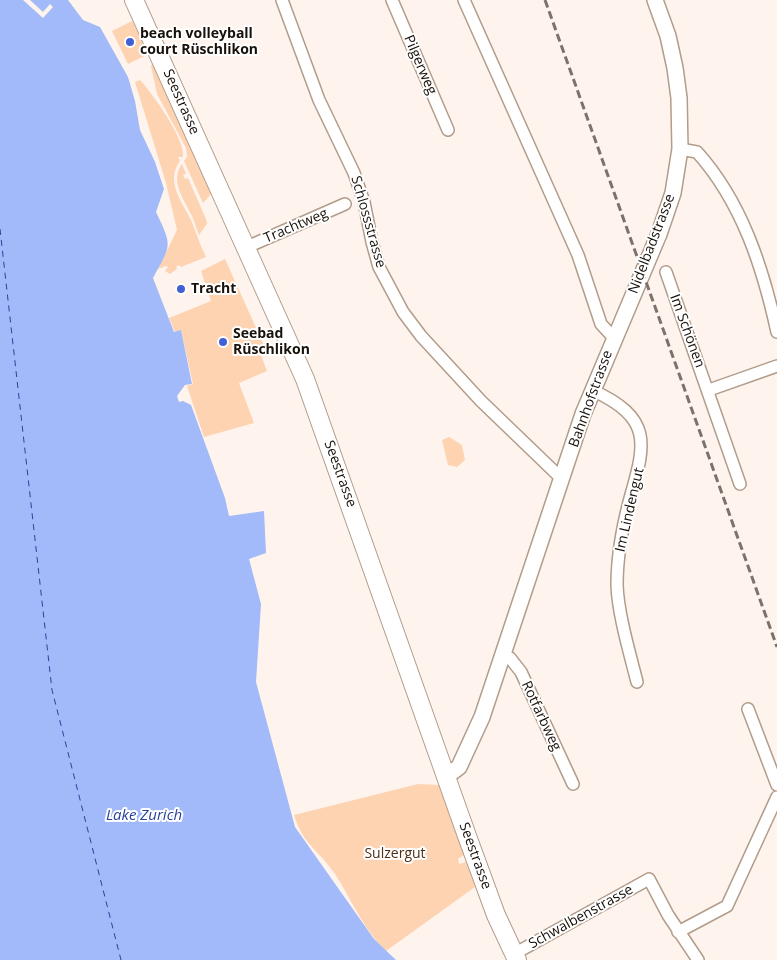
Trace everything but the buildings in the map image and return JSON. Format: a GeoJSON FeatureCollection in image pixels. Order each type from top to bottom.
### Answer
{"type":"FeatureCollection","features":[{"type":"Feature","properties":{"kind":"main road","name":"Seestrasse"},"geometry":{"type":"LineString","coordinates":[[134,0],[305,379],[496,915],[515,957]]}},
{"type":"Feature","properties":{"kind":"main road","name":"Nidelbadstrasse"},"geometry":{"type":"LineString","coordinates":[[613,337],[659,234],[672,193],[680,149],[680,120],[675,68],[668,36],[655,0]]}},
{"type":"Feature","properties":{"kind":"main road","name":"Bahnhofstrasse"},"geometry":{"type":"LineString","coordinates":[[447,776],[459,767],[482,717],[592,390],[613,337]]}},
{"type":"Feature","properties":{"kind":"street","name":"Schlossstrasse"},"geometry":{"type":"LineString","coordinates":[[282,0],[319,100],[354,173],[364,202],[379,267],[403,312],[421,336],[482,401],[562,479]]}},
{"type":"Feature","properties":{"kind":"street","name":"Pilgerweg"},"geometry":{"type":"LineString","coordinates":[[392,0],[448,130]]}},
{"type":"Feature","properties":{"kind":"street","name":"Bahnhofstrasse"},"geometry":{"type":"LineString","coordinates":[[464,0],[578,255],[601,324],[613,337]]}},
{"type":"Feature","properties":{"kind":"street"},"geometry":{"type":"LineString","coordinates":[[680,149],[697,152],[723,187],[760,263],[777,332]]}},
{"type":"Feature","properties":{"kind":"street","name":"Trachtweg"},"geometry":{"type":"LineString","coordinates":[[247,247],[345,204]]}},
{"type":"Feature","properties":{"kind":"street","name":"Im Schönen"},"geometry":{"type":"LineString","coordinates":[[666,272],[709,390],[740,484]]}},
{"type":"Feature","properties":{"kind":"street"},"geometry":{"type":"LineString","coordinates":[[709,390],[777,366]]}},
{"type":"Feature","properties":{"kind":"street","name":"Im Lindengut"},"geometry":{"type":"LineString","coordinates":[[592,390],[617,403],[630,415],[636,423],[641,436],[641,461],[619,549],[617,587],[637,682]]}},
{"type":"Feature","properties":{"kind":"street","name":"Rotfarbweg"},"geometry":{"type":"LineString","coordinates":[[502,654],[510,658],[520,672],[573,784]]}},
{"type":"Feature","properties":{"kind":"street"},"geometry":{"type":"LineString","coordinates":[[748,709],[777,785]]}},
{"type":"Feature","properties":{"kind":"street"},"geometry":{"type":"LineString","coordinates":[[698,960],[678,932],[727,906],[777,798]]}},
{"type":"Feature","properties":{"kind":"street","name":"Schwalbenstrasse"},"geometry":{"type":"LineString","coordinates":[[515,957],[649,879],[678,932]]}},
{"type":"Feature","properties":{"kind":"green space","name":"beach volleyball court Rüschlikon"},"geometry":{"type":"Polygon","coordinates":[[[132,21],[149,54],[128,64],[112,31],[132,21]]]}},
{"type":"Feature","properties":{"kind":"green space"},"geometry":{"type":"Polygon","coordinates":[[[153,62],[212,193],[203,203],[184,161],[187,157],[186,148],[157,94],[151,66],[153,62]]]}},
{"type":"Feature","properties":{"kind":"green space"},"geometry":{"type":"Polygon","coordinates":[[[140,80],[160,106],[183,149],[183,157],[178,157],[180,161],[174,176],[176,191],[191,220],[206,257],[181,267],[179,265],[170,274],[165,271],[168,267],[166,266],[158,269],[177,230],[166,183],[135,82],[140,80]]]}},
{"type":"Feature","properties":{"kind":"green space"},"geometry":{"type":"Polygon","coordinates":[[[182,164],[186,174],[183,175],[185,179],[188,178],[206,219],[207,224],[199,235],[178,184],[178,170],[182,164]]]}},
{"type":"Feature","properties":{"kind":"green space","name":"Seebad Rüschlikon"},"geometry":{"type":"Polygon","coordinates":[[[225,259],[267,352],[261,355],[267,371],[239,383],[254,423],[204,437],[187,386],[193,384],[181,330],[175,332],[169,318],[211,301],[201,271],[225,259]]]}},
{"type":"Feature","properties":{"kind":"green space"},"geometry":{"type":"Polygon","coordinates":[[[449,437],[462,445],[465,460],[457,467],[448,465],[442,440],[449,437]]]}},
{"type":"Feature","properties":{"kind":"green space","name":"Sulzergut"},"geometry":{"type":"Polygon","coordinates":[[[418,784],[439,785],[464,855],[458,859],[459,864],[466,862],[475,887],[386,951],[364,924],[335,874],[302,834],[294,815],[418,784]]]}},
{"type":"Feature","properties":{"kind":"water","name":"Lake Zurich"},"geometry":{"type":"Polygon","coordinates":[[[0,0],[68,0],[83,20],[100,27],[128,77],[135,101],[140,130],[155,162],[164,189],[156,212],[165,232],[168,246],[153,278],[174,332],[181,330],[192,384],[185,385],[177,396],[179,402],[183,401],[191,405],[225,498],[229,516],[264,511],[266,553],[249,559],[261,604],[256,682],[295,827],[374,939],[396,960],[0,960],[0,0]]]}},
{"type":"Feature","properties":{"kind":"pier"},"geometry":{"type":"Polygon","coordinates":[[[23,0],[30,0],[43,12],[50,4],[53,7],[43,18],[23,0]]]}},
{"type":"Feature","properties":{"kind":"ferry route"},"geometry":{"type":"LineString","coordinates":[[0,229],[52,690],[121,960]]}},
{"type":"Feature","properties":{"kind":"railway"},"geometry":{"type":"LineString","coordinates":[[545,0],[777,647]]}},
{"type":"Feature","properties":{"kind":"place","name":"beach volleyball court Rüschlikon"},"geometry":{"type":"Point","coordinates":[130,42]}},
{"type":"Feature","properties":{"kind":"place","name":"Tracht"},"geometry":{"type":"Point","coordinates":[181,289]}},
{"type":"Feature","properties":{"kind":"place","name":"Seebad Rüschlikon"},"geometry":{"type":"Point","coordinates":[223,342]}}]}
